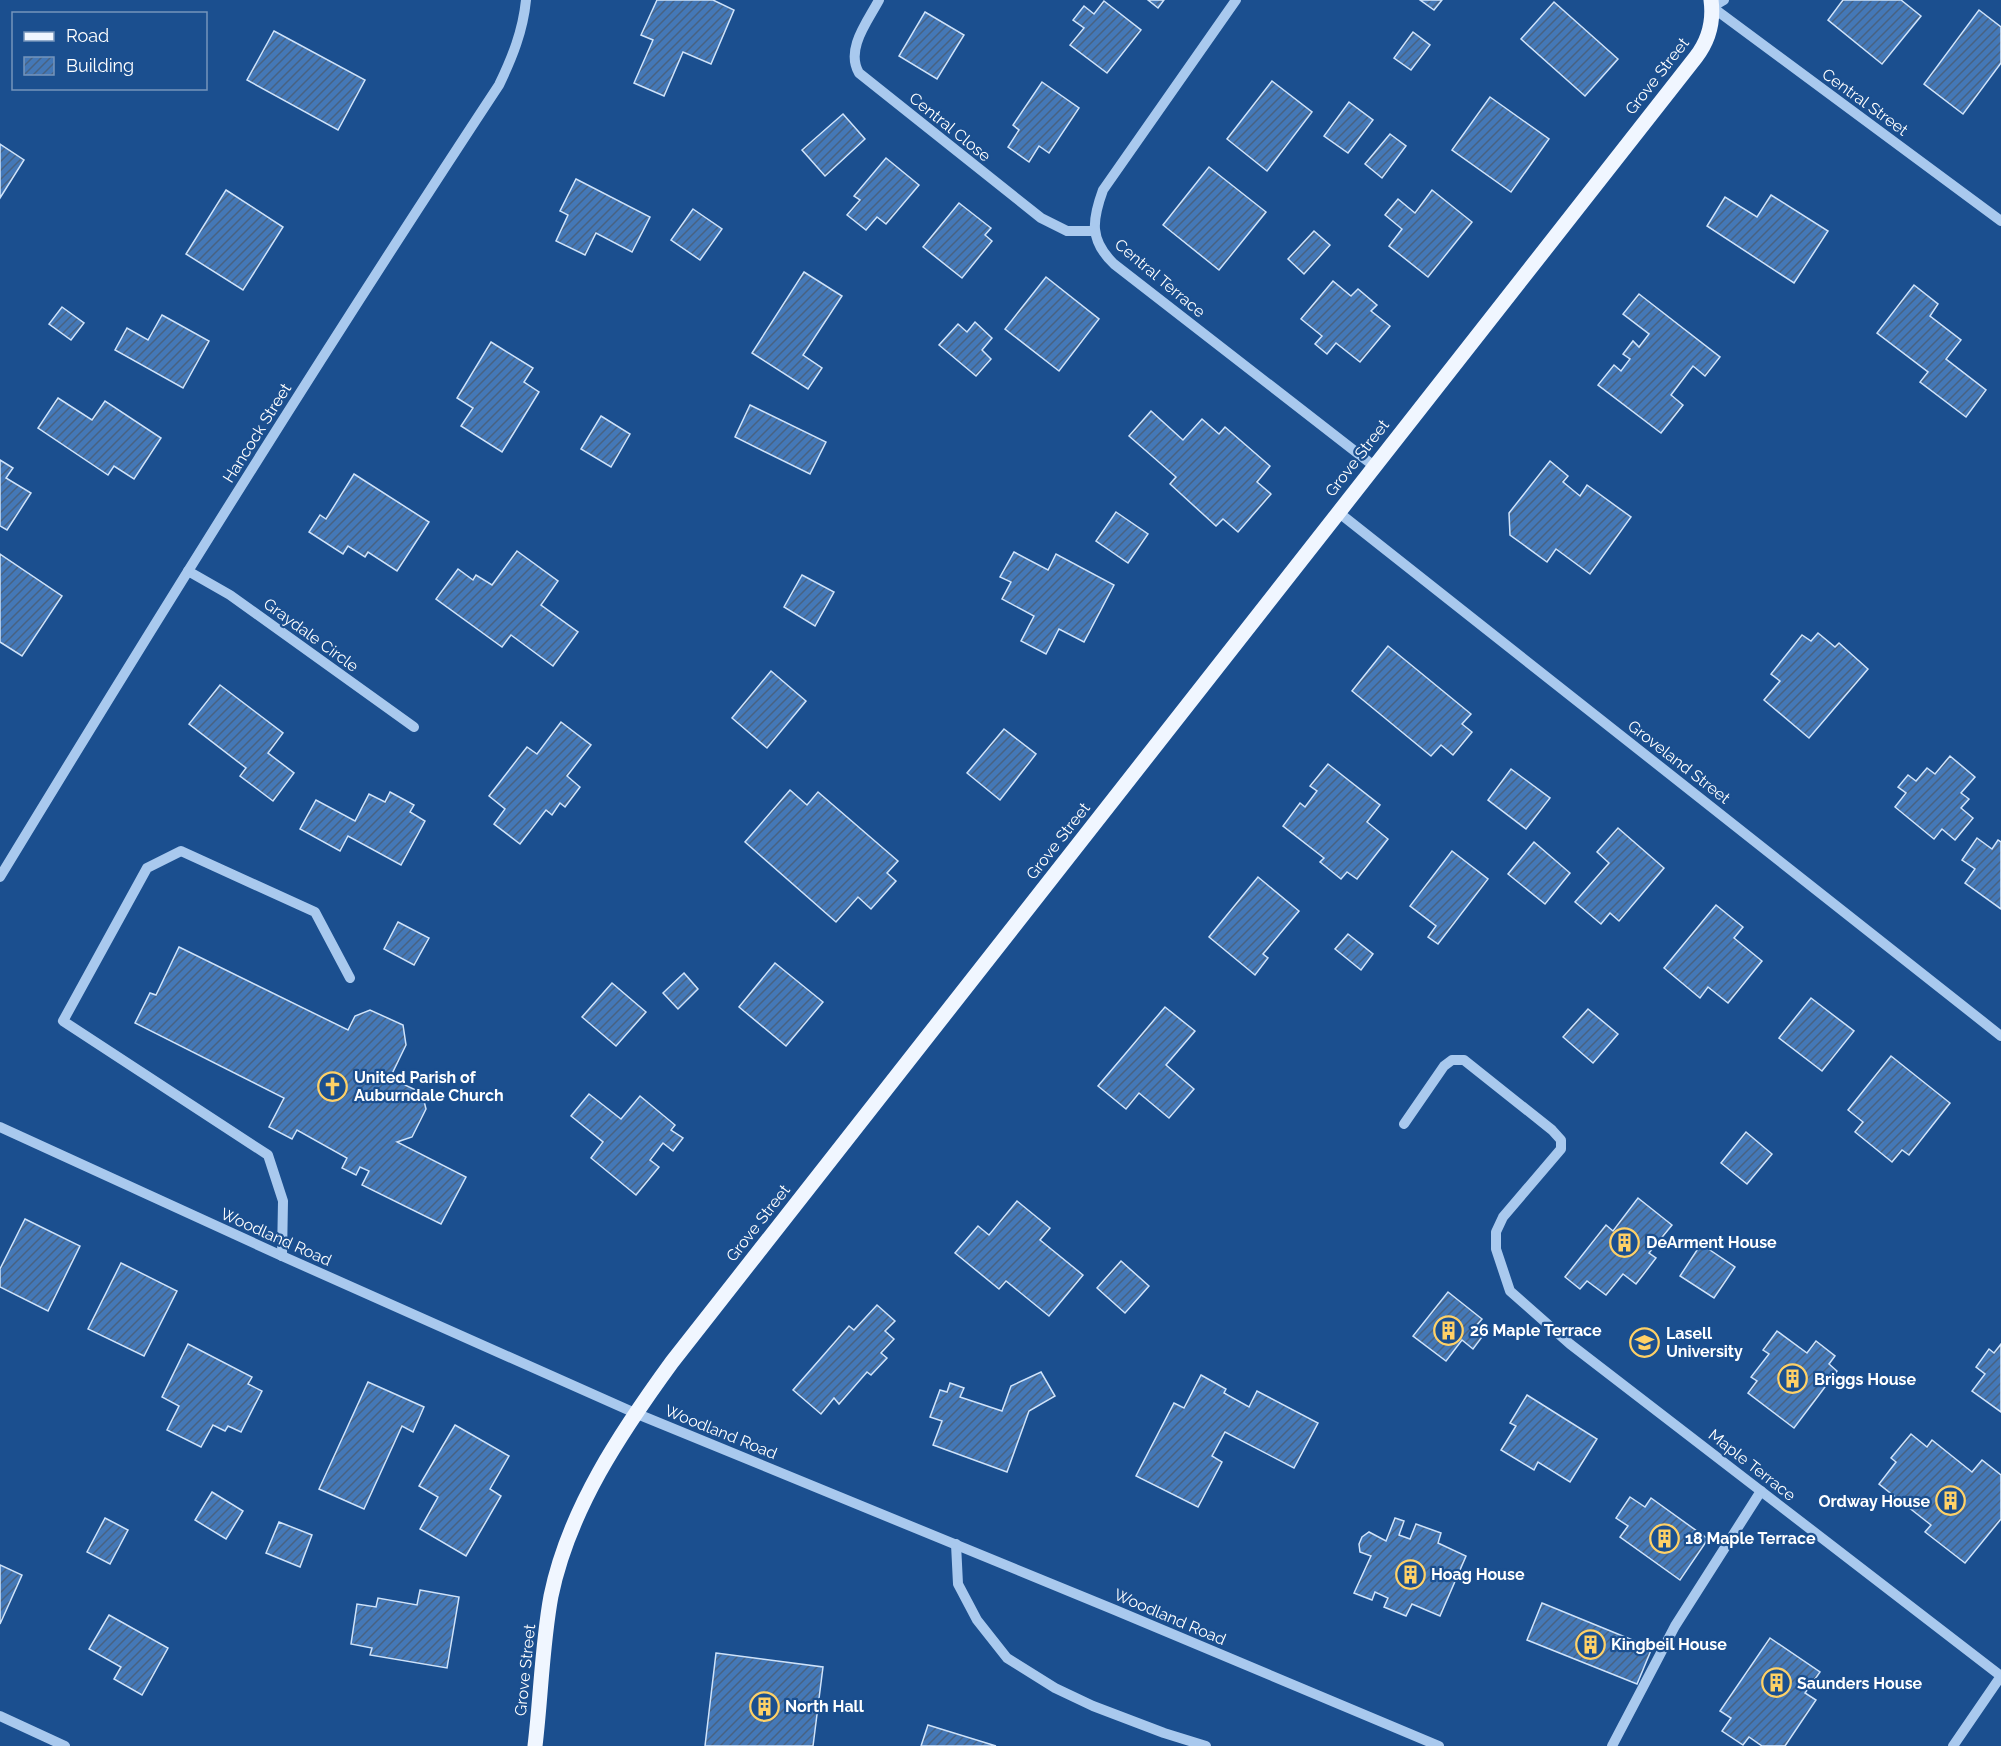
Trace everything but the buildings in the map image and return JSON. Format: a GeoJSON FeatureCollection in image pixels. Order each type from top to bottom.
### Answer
{"type":"FeatureCollection","features":[{"type":"Feature","properties":{"kind":"main road","name":"Grove Street"},"geometry":{"type":"LineString","coordinates":[[535,1746],[551,1596],[559,1569],[577,1518],[596,1479],[635,1413],[1696,57],[1707,38],[1715,2]]}},
{"type":"Feature","properties":{"kind":"street","name":"Hancock Street"},"geometry":{"type":"LineString","coordinates":[[0,877],[188,571],[400,235],[498,85],[511,61],[519,38],[526,0]]}},
{"type":"Feature","properties":{"kind":"street","name":"Central Close"},"geometry":{"type":"LineString","coordinates":[[879,0],[856,45],[855,66],[859,73],[1041,219],[1067,231],[1095,231]]}},
{"type":"Feature","properties":{"kind":"street","name":"Central Terrace"},"geometry":{"type":"LineString","coordinates":[[1236,0],[1103,190],[1095,217],[1095,231],[1099,245],[1114,264],[1374,466]]}},
{"type":"Feature","properties":{"kind":"street","name":"Central Street"},"geometry":{"type":"LineString","coordinates":[[1715,2],[2001,221]]}},
{"type":"Feature","properties":{"kind":"street","name":"Groveland Street"},"geometry":{"type":"LineString","coordinates":[[1338,512],[2001,1036]]}},
{"type":"Feature","properties":{"kind":"street","name":"Graydale Circle"},"geometry":{"type":"LineString","coordinates":[[188,571],[230,595],[414,727]]}},
{"type":"Feature","properties":{"kind":"street"},"geometry":{"type":"LineString","coordinates":[[282,1256],[282,1201],[268,1155],[63,1021],[147,868],[181,851],[315,912],[350,978]]}},
{"type":"Feature","properties":{"kind":"street","name":"Maple Terrace"},"geometry":{"type":"LineString","coordinates":[[1404,1124],[1444,1066],[1452,1060],[1464,1060],[1552,1130],[1561,1140],[1561,1149],[1503,1218],[1496,1232],[1496,1249],[1510,1291],[1570,1344],[2001,1676]]}},
{"type":"Feature","properties":{"kind":"street","name":"Woodland Road"},"geometry":{"type":"LineString","coordinates":[[0,1127],[282,1256],[635,1413],[956,1544],[1439,1746]]}},
{"type":"Feature","properties":{"kind":"street"},"geometry":{"type":"LineString","coordinates":[[1612,1746],[1675,1626],[1761,1491]]}},
{"type":"Feature","properties":{"kind":"street"},"geometry":{"type":"LineString","coordinates":[[956,1544],[958,1584],[977,1620],[1007,1658],[1055,1688],[1093,1706],[1206,1746]]}},
{"type":"Feature","properties":{"kind":"street"},"geometry":{"type":"LineString","coordinates":[[1953,1746],[2001,1676]]}},
{"type":"Feature","properties":{"kind":"street"},"geometry":{"type":"LineString","coordinates":[[0,1716],[65,1746]]}},
{"type":"Feature","properties":{"kind":"place","name":"United Parish of Auburndale Church"},"geometry":{"type":"Point","coordinates":[333,1086]}},
{"type":"Feature","properties":{"kind":"place","name":"DeArment House"},"geometry":{"type":"Point","coordinates":[1625,1242]}},
{"type":"Feature","properties":{"kind":"place","name":"26 Maple Terrace"},"geometry":{"type":"Point","coordinates":[1449,1330]}},
{"type":"Feature","properties":{"kind":"place","name":"Lasell University"},"geometry":{"type":"Point","coordinates":[1645,1342]}},
{"type":"Feature","properties":{"kind":"place","name":"Briggs House"},"geometry":{"type":"Point","coordinates":[1793,1379]}},
{"type":"Feature","properties":{"kind":"place","name":"Ordway House"},"geometry":{"type":"Point","coordinates":[1951,1501]}},
{"type":"Feature","properties":{"kind":"place","name":"18 Maple Terrace"},"geometry":{"type":"Point","coordinates":[1664,1538]}},
{"type":"Feature","properties":{"kind":"place","name":"Hoag House"},"geometry":{"type":"Point","coordinates":[1410,1574]}},
{"type":"Feature","properties":{"kind":"place","name":"Kingbeil House"},"geometry":{"type":"Point","coordinates":[1590,1644]}},
{"type":"Feature","properties":{"kind":"place","name":"Saunders House"},"geometry":{"type":"Point","coordinates":[1776,1683]}},
{"type":"Feature","properties":{"kind":"place","name":"North Hall"},"geometry":{"type":"Point","coordinates":[764,1706]}}]}
